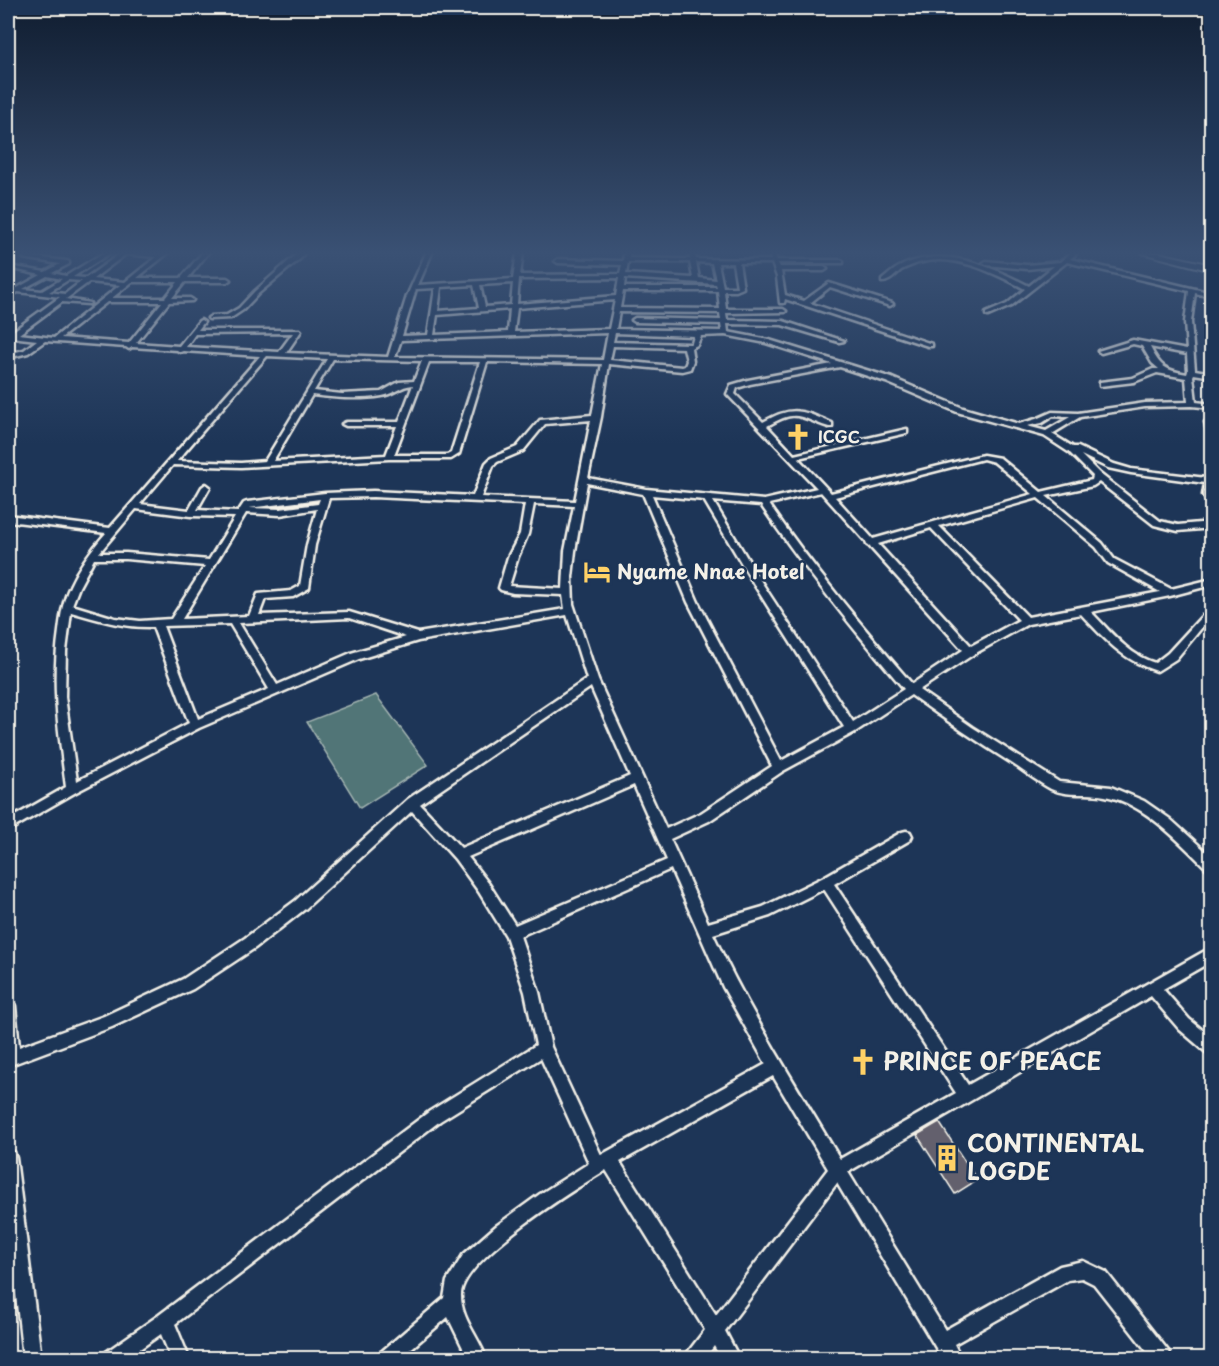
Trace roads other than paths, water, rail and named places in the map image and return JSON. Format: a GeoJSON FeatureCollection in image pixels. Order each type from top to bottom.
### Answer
{"type":"FeatureCollection","features":[{"type":"Feature","properties":{"kind":"street"},"geometry":{"type":"LineString","coordinates":[[10,335],[36,317]]}},
{"type":"Feature","properties":{"kind":"street"},"geometry":{"type":"LineString","coordinates":[[55,340],[85,317]]}},
{"type":"Feature","properties":{"kind":"street"},"geometry":{"type":"LineString","coordinates":[[129,347],[153,317]]}},
{"type":"Feature","properties":{"kind":"street"},"geometry":{"type":"LineString","coordinates":[[211,318],[229,317]]}},
{"type":"Feature","properties":{"kind":"street"},"geometry":{"type":"LineString","coordinates":[[391,359],[400,338],[404,317]]}},
{"type":"Feature","properties":{"kind":"street"},"geometry":{"type":"LineString","coordinates":[[430,336],[435,317]]}},
{"type":"Feature","properties":{"kind":"street"},"geometry":{"type":"LineString","coordinates":[[511,333],[512,317]]}},
{"type":"Feature","properties":{"kind":"street"},"geometry":{"type":"LineString","coordinates":[[615,317],[570,551],[568,592],[570,611],[593,680],[728,982],[776,1067],[952,1359]]}},
{"type":"Feature","properties":{"kind":"street"},"geometry":{"type":"LineString","coordinates":[[724,317],[724,333]]}},
{"type":"Feature","properties":{"kind":"street"},"geometry":{"type":"LineString","coordinates":[[767,341],[783,323],[783,317]]}},
{"type":"Feature","properties":{"kind":"street"},"geometry":{"type":"LineString","coordinates":[[844,317],[930,345]]}},
{"type":"Feature","properties":{"kind":"street"},"geometry":{"type":"LineString","coordinates":[[1188,317],[1192,404]]}},
{"type":"Feature","properties":{"kind":"street"},"geometry":{"type":"LineString","coordinates":[[635,320],[783,323],[841,341]]}},
{"type":"Feature","properties":{"kind":"street"},"geometry":{"type":"LineString","coordinates":[[180,350],[201,322]]}},
{"type":"Feature","properties":{"kind":"street"},"geometry":{"type":"LineString","coordinates":[[193,332],[298,331],[281,355]]}},
{"type":"Feature","properties":{"kind":"street"},"geometry":{"type":"LineString","coordinates":[[400,338],[511,333],[612,332],[724,333],[767,341],[889,380],[952,407],[1047,434],[1072,451],[1097,476],[1157,523],[1178,528],[1211,525],[1212,531]]}},
{"type":"Feature","properties":{"kind":"street"},"geometry":{"type":"LineString","coordinates":[[609,344],[687,346],[695,344],[698,334]]}},
{"type":"Feature","properties":{"kind":"street"},"geometry":{"type":"LineString","coordinates":[[10,335],[180,350],[391,359],[605,363],[685,369],[690,361],[687,346]]}},
{"type":"Feature","properties":{"kind":"street"},"geometry":{"type":"LineString","coordinates":[[8,356],[26,352],[42,339]]}},
{"type":"Feature","properties":{"kind":"street"},"geometry":{"type":"LineString","coordinates":[[1101,351],[1129,343],[1144,343],[1191,353]]}},
{"type":"Feature","properties":{"kind":"street"},"geometry":{"type":"LineString","coordinates":[[1144,343],[1154,362],[1168,372]]}},
{"type":"Feature","properties":{"kind":"street"},"geometry":{"type":"LineString","coordinates":[[72,789],[60,696],[61,651],[74,587],[91,556],[111,531],[173,463],[265,354]]}},
{"type":"Feature","properties":{"kind":"street"},"geometry":{"type":"LineString","coordinates":[[267,464],[331,357]]}},
{"type":"Feature","properties":{"kind":"street"},"geometry":{"type":"LineString","coordinates":[[389,457],[426,360]]}},
{"type":"Feature","properties":{"kind":"street"},"geometry":{"type":"LineString","coordinates":[[173,463],[267,464],[389,457],[448,457],[455,454],[484,360]]}},
{"type":"Feature","properties":{"kind":"street"},"geometry":{"type":"LineString","coordinates":[[839,365],[734,387],[731,394],[794,457],[970,651]]}},
{"type":"Feature","properties":{"kind":"street"},"geometry":{"type":"LineString","coordinates":[[1103,384],[1134,380],[1156,371],[1212,375]]}},
{"type":"Feature","properties":{"kind":"street"},"geometry":{"type":"LineString","coordinates":[[310,393],[342,396],[383,394],[402,384],[417,383]]}},
{"type":"Feature","properties":{"kind":"street"},"geometry":{"type":"LineString","coordinates":[[1022,426],[1052,414],[1078,415],[1145,405],[1211,406]]}},
{"type":"Feature","properties":{"kind":"street"},"geometry":{"type":"LineString","coordinates":[[762,426],[781,414],[791,411],[829,425]]}},
{"type":"Feature","properties":{"kind":"street"},"geometry":{"type":"LineString","coordinates":[[1047,434],[1078,415]]}},
{"type":"Feature","properties":{"kind":"street"},"geometry":{"type":"LineString","coordinates":[[476,499],[489,465],[494,460],[520,449],[543,422],[597,417]]}},
{"type":"Feature","properties":{"kind":"street"},"geometry":{"type":"LineString","coordinates":[[1212,420],[1209,422],[1212,436]]}},
{"type":"Feature","properties":{"kind":"street"},"geometry":{"type":"LineString","coordinates":[[346,424],[401,424]]}},
{"type":"Feature","properties":{"kind":"street"},"geometry":{"type":"LineString","coordinates":[[794,457],[904,431]]}},
{"type":"Feature","properties":{"kind":"street"},"geometry":{"type":"LineString","coordinates":[[1060,444],[1117,467],[1209,480]]}},
{"type":"Feature","properties":{"kind":"street"},"geometry":{"type":"LineString","coordinates":[[583,480],[646,492],[708,500],[764,503],[826,493],[983,457],[996,460],[1099,545],[1111,561],[1170,593]]}},
{"type":"Feature","properties":{"kind":"street"},"geometry":{"type":"LineString","coordinates":[[1212,468],[1207,495],[1212,503]]}},
{"type":"Feature","properties":{"kind":"street"},"geometry":{"type":"LineString","coordinates":[[870,543],[1039,495],[1090,484],[1096,481],[1097,476]]}},
{"type":"Feature","properties":{"kind":"street"},"geometry":{"type":"LineString","coordinates":[[191,513],[206,487]]}},
{"type":"Feature","properties":{"kind":"street"},"geometry":{"type":"LineString","coordinates":[[646,492],[693,602],[779,768]]}},
{"type":"Feature","properties":{"kind":"street"},"geometry":{"type":"LineString","coordinates":[[174,623],[247,505],[324,501],[373,494],[579,504]]}},
{"type":"Feature","properties":{"kind":"street"},"geometry":{"type":"LineString","coordinates":[[708,500],[850,729]]}},
{"type":"Feature","properties":{"kind":"street"},"geometry":{"type":"LineString","coordinates":[[252,620],[257,614],[261,596],[293,594],[304,588],[311,545],[324,501]]}},
{"type":"Feature","properties":{"kind":"street"},"geometry":{"type":"LineString","coordinates":[[530,502],[524,534],[513,557],[504,588],[568,592]]}},
{"type":"Feature","properties":{"kind":"street"},"geometry":{"type":"LineString","coordinates":[[764,503],[792,544],[850,619],[910,689],[968,730],[1056,786],[1070,790],[1112,792],[1135,803],[1169,825],[1212,866]]}},
{"type":"Feature","properties":{"kind":"street"},"geometry":{"type":"LineString","coordinates":[[135,506],[191,513],[241,513]]}},
{"type":"Feature","properties":{"kind":"street"},"geometry":{"type":"LineString","coordinates":[[8,518],[111,531]]}},
{"type":"Feature","properties":{"kind":"street"},"geometry":{"type":"LineString","coordinates":[[934,526],[1026,621]]}},
{"type":"Feature","properties":{"kind":"street"},"geometry":{"type":"LineString","coordinates":[[91,556],[126,556],[212,563]]}},
{"type":"Feature","properties":{"kind":"street"},"geometry":{"type":"LineString","coordinates":[[663,836],[705,817],[779,768],[850,729],[970,651],[1026,621],[1170,593],[1212,582]]}},
{"type":"Feature","properties":{"kind":"street"},"geometry":{"type":"LineString","coordinates":[[68,608],[126,623],[157,624],[349,615],[418,637]]}},
{"type":"Feature","properties":{"kind":"street"},"geometry":{"type":"LineString","coordinates":[[1082,609],[1132,658],[1157,667],[1172,656],[1205,618],[1212,616]]}},
{"type":"Feature","properties":{"kind":"street"},"geometry":{"type":"LineString","coordinates":[[8,826],[72,789],[195,725],[355,656],[418,637],[570,611]]}},
{"type":"Feature","properties":{"kind":"street"},"geometry":{"type":"LineString","coordinates":[[233,621],[275,690]]}},
{"type":"Feature","properties":{"kind":"street"},"geometry":{"type":"LineString","coordinates":[[157,624],[195,725]]}},
{"type":"Feature","properties":{"kind":"street"},"geometry":{"type":"LineString","coordinates":[[8,1006],[10,1059],[107,1022],[188,984],[250,943],[300,905],[412,803],[593,680]]}},
{"type":"Feature","properties":{"kind":"street"},"geometry":{"type":"LineString","coordinates":[[459,855],[637,778]]}},
{"type":"Feature","properties":{"kind":"street"},"geometry":{"type":"LineString","coordinates":[[412,803],[459,855],[484,888],[512,933],[532,992],[544,1048],[603,1163],[716,1330],[730,1359]]}},
{"type":"Feature","properties":{"kind":"street"},"geometry":{"type":"LineString","coordinates":[[705,930],[765,912],[826,882],[906,836]]}},
{"type":"Feature","properties":{"kind":"street"},"geometry":{"type":"LineString","coordinates":[[512,933],[675,862]]}},
{"type":"Feature","properties":{"kind":"street"},"geometry":{"type":"LineString","coordinates":[[826,882],[966,1095]]}},
{"type":"Feature","properties":{"kind":"street"},"geometry":{"type":"LineString","coordinates":[[693,1359],[838,1169],[1212,953]]}},
{"type":"Feature","properties":{"kind":"street"},"geometry":{"type":"LineString","coordinates":[[1153,987],[1184,1024],[1212,1048]]}},
{"type":"Feature","properties":{"kind":"street"},"geometry":{"type":"LineString","coordinates":[[112,1359],[435,1116],[544,1048]]}},
{"type":"Feature","properties":{"kind":"street"},"geometry":{"type":"LineString","coordinates":[[477,1359],[451,1303],[452,1289],[458,1273],[474,1255],[517,1219],[603,1163],[776,1067]]}},
{"type":"Feature","properties":{"kind":"street"},"geometry":{"type":"LineString","coordinates":[[8,1158],[32,1359]]}},
{"type":"Feature","properties":{"kind":"street"},"geometry":{"type":"LineString","coordinates":[[942,1341],[1066,1272],[1083,1269],[1100,1278],[1163,1359]]}},
{"type":"Feature","properties":{"kind":"street"},"geometry":{"type":"LineString","coordinates":[[387,1359],[451,1303]]}},
{"type":"Feature","properties":{"kind":"street"},"geometry":{"type":"LineString","coordinates":[[165,1321],[180,1359]]}},
{"type":"Feature","properties":{"kind":"place","name":"ICGC"},"geometry":{"type":"Point","coordinates":[798,437]}},
{"type":"Feature","properties":{"kind":"place","name":"Nyame Nnae Hotel"},"geometry":{"type":"Point","coordinates":[597,572]}},
{"type":"Feature","properties":{"kind":"place","name":"PRINCE OF PEACE"},"geometry":{"type":"Point","coordinates":[863,1062]}},
{"type":"Feature","properties":{"kind":"place","name":"CONTINENTAL LOGDE"},"geometry":{"type":"Point","coordinates":[947,1158]}}]}
